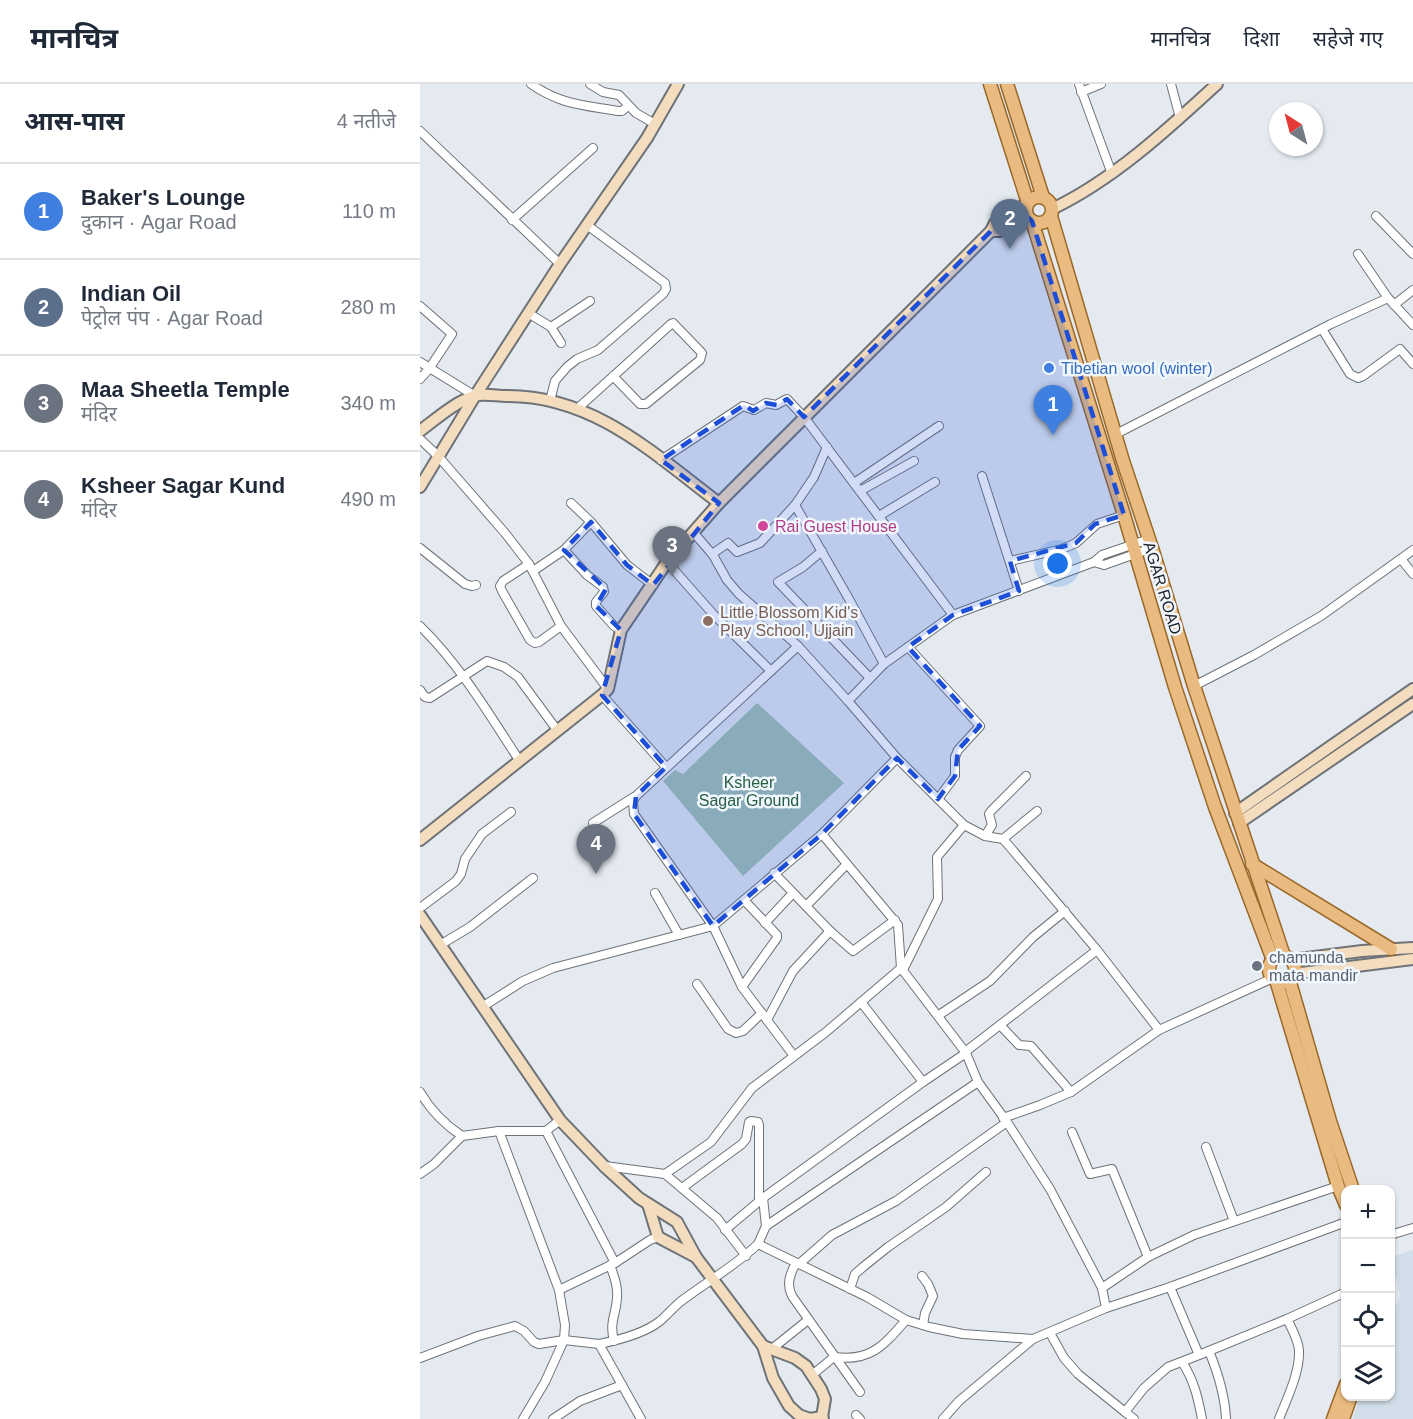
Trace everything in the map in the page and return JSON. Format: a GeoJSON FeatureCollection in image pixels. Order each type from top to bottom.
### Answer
{"type":"FeatureCollection","features":[{"type":"Feature","properties":{"kind":"main road","name":"AGAR ROAD"},"geometry":{"type":"LineString","coordinates":[[990,84],[1028,202],[1026,211],[1135,550],[1175,687],[1215,807],[1283,959],[1295,968],[1283,978],[1269,970],[1283,959]]}},
{"type":"Feature","properties":{"kind":"main road"},"geometry":{"type":"LineString","coordinates":[[1007,84],[1043,197],[1050,203],[1116,434],[1194,686],[1283,959]]}},
{"type":"Feature","properties":{"kind":"main road"},"geometry":{"type":"LineString","coordinates":[[1028,202],[1035,197],[1043,197]]}},
{"type":"Feature","properties":{"kind":"main road"},"geometry":{"type":"LineString","coordinates":[[1030,219],[1041,223],[1051,212]]}},
{"type":"Feature","properties":{"kind":"main road"},"geometry":{"type":"LineString","coordinates":[[1252,864],[1391,949]]}},
{"type":"Feature","properties":{"kind":"main road"},"geometry":{"type":"LineString","coordinates":[[1283,978],[1341,1193]]}},
{"type":"Feature","properties":{"kind":"main road"},"geometry":{"type":"LineString","coordinates":[[1283,978],[1351,1185]]}},
{"type":"Feature","properties":{"kind":"main road"},"geometry":{"type":"LineString","coordinates":[[1333,1419],[1341,1397]]}},
{"type":"Feature","properties":{"kind":"main road"},"geometry":{"type":"LineString","coordinates":[[1343,1419],[1349,1401]]}},
{"type":"Feature","properties":{"kind":"street"},"geometry":{"type":"LineString","coordinates":[[531,84],[546,95],[567,103],[618,111],[628,106]]}},
{"type":"Feature","properties":{"kind":"street"},"geometry":{"type":"LineString","coordinates":[[590,84],[603,92],[619,95],[628,106],[655,124]]}},
{"type":"Feature","properties":{"kind":"street"},"geometry":{"type":"LineString","coordinates":[[420,487],[528,313],[655,124],[678,84]]}},
{"type":"Feature","properties":{"kind":"street"},"geometry":{"type":"LineString","coordinates":[[1101,84],[1080,88],[1112,174]]}},
{"type":"Feature","properties":{"kind":"street"},"geometry":{"type":"LineString","coordinates":[[1171,84],[1180,118]]}},
{"type":"Feature","properties":{"kind":"street"},"geometry":{"type":"LineString","coordinates":[[1051,212],[1087,192],[1112,174],[1180,118],[1216,84]]}},
{"type":"Feature","properties":{"kind":"street"},"geometry":{"type":"LineString","coordinates":[[420,131],[560,264]]}},
{"type":"Feature","properties":{"kind":"street"},"geometry":{"type":"LineString","coordinates":[[512,220],[593,148]]}},
{"type":"Feature","properties":{"kind":"street"},"geometry":{"type":"LineString","coordinates":[[420,840],[605,692],[621,630],[653,585],[666,562],[719,503],[992,231],[995,223],[1028,202]]}},
{"type":"Feature","properties":{"kind":"street"},"geometry":{"type":"LineString","coordinates":[[1376,216],[1413,254]]}},
{"type":"Feature","properties":{"kind":"street"},"geometry":{"type":"LineString","coordinates":[[992,231],[999,231],[1030,219]]}},
{"type":"Feature","properties":{"kind":"street"},"geometry":{"type":"LineString","coordinates":[[550,401],[555,381],[560,374],[577,359],[598,350],[666,289],[665,283],[587,225]]}},
{"type":"Feature","properties":{"kind":"street"},"geometry":{"type":"LineString","coordinates":[[1358,254],[1388,298],[1413,325]]}},
{"type":"Feature","properties":{"kind":"street"},"geometry":{"type":"LineString","coordinates":[[1394,305],[1413,290]]}},
{"type":"Feature","properties":{"kind":"street"},"geometry":{"type":"LineString","coordinates":[[1116,434],[1388,298]]}},
{"type":"Feature","properties":{"kind":"street"},"geometry":{"type":"LineString","coordinates":[[551,327],[590,301]]}},
{"type":"Feature","properties":{"kind":"street"},"geometry":{"type":"LineString","coordinates":[[420,306],[452,334],[420,379]]}},
{"type":"Feature","properties":{"kind":"street"},"geometry":{"type":"LineString","coordinates":[[528,313],[551,327],[561,343]]}},
{"type":"Feature","properties":{"kind":"street"},"geometry":{"type":"LineString","coordinates":[[577,409],[613,376],[673,323],[702,353],[700,360],[646,404],[640,404],[613,376]]}},
{"type":"Feature","properties":{"kind":"street"},"geometry":{"type":"LineString","coordinates":[[1322,329],[1354,377],[1363,376],[1400,349],[1413,364]]}},
{"type":"Feature","properties":{"kind":"street"},"geometry":{"type":"LineString","coordinates":[[420,362],[475,396]]}},
{"type":"Feature","properties":{"kind":"street"},"geometry":{"type":"LineString","coordinates":[[420,430],[450,409],[475,396],[522,396],[568,405],[618,427],[719,503]]}},
{"type":"Feature","properties":{"kind":"street"},"geometry":{"type":"LineString","coordinates":[[661,460],[744,405],[754,410],[766,403],[776,405],[787,399],[804,417],[953,615]]}},
{"type":"Feature","properties":{"kind":"street"},"geometry":{"type":"LineString","coordinates":[[854,483],[939,426]]}},
{"type":"Feature","properties":{"kind":"street"},"geometry":{"type":"LineString","coordinates":[[420,439],[438,456],[505,533],[531,567],[561,626],[605,692],[666,767]]}},
{"type":"Feature","properties":{"kind":"street"},"geometry":{"type":"LineString","coordinates":[[712,554],[728,543],[737,552],[760,543],[795,505],[814,477],[827,447]]}},
{"type":"Feature","properties":{"kind":"street"},"geometry":{"type":"LineString","coordinates":[[860,491],[914,461]]}},
{"type":"Feature","properties":{"kind":"street"},"geometry":{"type":"LineString","coordinates":[[982,476],[1019,591]]}},
{"type":"Feature","properties":{"kind":"street"},"geometry":{"type":"LineString","coordinates":[[879,516],[935,482]]}},
{"type":"Feature","properties":{"kind":"street"},"geometry":{"type":"LineString","coordinates":[[571,503],[591,522],[627,565],[653,585]]}},
{"type":"Feature","properties":{"kind":"street"},"geometry":{"type":"LineString","coordinates":[[795,505],[884,664]]}},
{"type":"Feature","properties":{"kind":"street"},"geometry":{"type":"LineString","coordinates":[[1010,561],[1062,549],[1076,543],[1096,524],[1124,515]]}},
{"type":"Feature","properties":{"kind":"street"},"geometry":{"type":"LineString","coordinates":[[561,626],[539,642],[535,643],[530,640],[502,591],[501,584],[564,550],[591,522]]}},
{"type":"Feature","properties":{"kind":"street"},"geometry":{"type":"LineString","coordinates":[[693,532],[712,554],[727,580],[739,594],[798,646],[897,758],[964,825],[985,836],[1002,839],[1065,911],[1159,1030]]}},
{"type":"Feature","properties":{"kind":"street"},"geometry":{"type":"LineString","coordinates":[[848,700],[884,664],[953,615],[1094,562],[1104,565],[1151,544]]}},
{"type":"Feature","properties":{"kind":"street"},"geometry":{"type":"LineString","coordinates":[[420,548],[465,584],[476,585]]}},
{"type":"Feature","properties":{"kind":"street"},"geometry":{"type":"LineString","coordinates":[[564,550],[603,587],[604,592],[596,602],[596,606],[615,627],[621,630]]}},
{"type":"Feature","properties":{"kind":"street"},"geometry":{"type":"LineString","coordinates":[[1194,686],[1254,656],[1321,616],[1413,550]]}},
{"type":"Feature","properties":{"kind":"street"},"geometry":{"type":"LineString","coordinates":[[822,551],[803,567],[778,582],[870,678]]}},
{"type":"Feature","properties":{"kind":"street"},"geometry":{"type":"LineString","coordinates":[[1401,559],[1413,574]]}},
{"type":"Feature","properties":{"kind":"street"},"geometry":{"type":"LineString","coordinates":[[666,562],[713,614],[771,671]]}},
{"type":"Feature","properties":{"kind":"street"},"geometry":{"type":"LineString","coordinates":[[420,626],[437,642],[519,760]]}},
{"type":"Feature","properties":{"kind":"street"},"geometry":{"type":"LineString","coordinates":[[593,823],[636,796],[798,646]]}},
{"type":"Feature","properties":{"kind":"street"},"geometry":{"type":"LineString","coordinates":[[908,647],[980,726],[958,750],[955,757],[955,776],[938,799]]}},
{"type":"Feature","properties":{"kind":"street"},"geometry":{"type":"LineString","coordinates":[[420,691],[430,698],[487,662],[509,670],[518,677],[557,730]]}},
{"type":"Feature","properties":{"kind":"street"},"geometry":{"type":"LineString","coordinates":[[1237,818],[1376,722],[1413,689]]}},
{"type":"Feature","properties":{"kind":"street"},"geometry":{"type":"LineString","coordinates":[[1376,722],[1413,704]]}},
{"type":"Feature","properties":{"kind":"street"},"geometry":{"type":"LineString","coordinates":[[482,1007],[523,981],[553,968],[713,927],[822,834],[897,758]]}},
{"type":"Feature","properties":{"kind":"street"},"geometry":{"type":"LineString","coordinates":[[985,836],[992,825],[989,814],[991,811],[1026,776]]}},
{"type":"Feature","properties":{"kind":"street"},"geometry":{"type":"LineString","coordinates":[[636,796],[633,801],[634,814],[713,927],[742,987],[794,1056]]}},
{"type":"Feature","properties":{"kind":"street"},"geometry":{"type":"LineString","coordinates":[[1002,839],[1036,811]]}},
{"type":"Feature","properties":{"kind":"street"},"geometry":{"type":"LineString","coordinates":[[420,908],[456,881],[461,874],[465,859],[482,834],[511,812]]}},
{"type":"Feature","properties":{"kind":"street"},"geometry":{"type":"LineString","coordinates":[[665,1174],[711,1142],[752,1088],[826,1032],[902,969],[938,899],[937,857],[964,825]]}},
{"type":"Feature","properties":{"kind":"street"},"geometry":{"type":"LineString","coordinates":[[822,834],[896,920],[902,969],[966,1052],[978,1082],[1050,1190],[1102,1288],[1106,1308]]}},
{"type":"Feature","properties":{"kind":"street"},"geometry":{"type":"LineString","coordinates":[[806,906],[847,864]]}},
{"type":"Feature","properties":{"kind":"street"},"geometry":{"type":"LineString","coordinates":[[774,873],[830,931],[853,951],[896,920]]}},
{"type":"Feature","properties":{"kind":"street"},"geometry":{"type":"LineString","coordinates":[[440,945],[470,927],[533,879]]}},
{"type":"Feature","properties":{"kind":"street"},"geometry":{"type":"LineString","coordinates":[[655,893],[679,935]]}},
{"type":"Feature","properties":{"kind":"street"},"geometry":{"type":"LineString","coordinates":[[765,922],[793,893]]}},
{"type":"Feature","properties":{"kind":"street"},"geometry":{"type":"LineString","coordinates":[[742,987],[777,938],[777,935],[744,900]]}},
{"type":"Feature","properties":{"kind":"street"},"geometry":{"type":"LineString","coordinates":[[939,1015],[990,981],[1034,937],[1065,911]]}},
{"type":"Feature","properties":{"kind":"street"},"geometry":{"type":"LineString","coordinates":[[420,915],[425,933],[440,945],[561,1120],[604,1166],[648,1204],[677,1222],[696,1257],[713,1281],[768,1347],[795,1358],[806,1366],[825,1399],[822,1418],[810,1419],[789,1406],[773,1378],[768,1347]]}},
{"type":"Feature","properties":{"kind":"street"},"geometry":{"type":"LineString","coordinates":[[697,984],[728,1029],[736,1033],[743,1031],[765,1017],[793,971],[830,931]]}},
{"type":"Feature","properties":{"kind":"street"},"geometry":{"type":"LineString","coordinates":[[1283,959],[1413,948]]}},
{"type":"Feature","properties":{"kind":"street"},"geometry":{"type":"LineString","coordinates":[[725,1230],[761,1199],[966,1052],[1097,950]]}},
{"type":"Feature","properties":{"kind":"street"},"geometry":{"type":"LineString","coordinates":[[860,1392],[789,1290],[789,1280],[798,1263],[832,1235],[896,1201],[1005,1120],[1071,1092],[1159,1030],[1283,978],[1413,958]]}},
{"type":"Feature","properties":{"kind":"street"},"geometry":{"type":"LineString","coordinates":[[861,1002],[923,1082]]}},
{"type":"Feature","properties":{"kind":"street"},"geometry":{"type":"LineString","coordinates":[[999,1025],[1019,1045],[1031,1046],[1071,1092]]}},
{"type":"Feature","properties":{"kind":"street"},"geometry":{"type":"LineString","coordinates":[[420,1359],[478,1336],[514,1326],[525,1331],[534,1342],[539,1344],[564,1340],[600,1344],[650,1328],[680,1302],[746,1256],[758,1244],[766,1226],[978,1082]]}},
{"type":"Feature","properties":{"kind":"street"},"geometry":{"type":"LineString","coordinates":[[420,1092],[437,1117],[462,1136]]}},
{"type":"Feature","properties":{"kind":"street"},"geometry":{"type":"LineString","coordinates":[[420,1174],[434,1164],[462,1136],[499,1131],[546,1131],[561,1120]]}},
{"type":"Feature","properties":{"kind":"street"},"geometry":{"type":"LineString","coordinates":[[682,1188],[742,1144],[746,1139],[749,1122],[751,1120],[758,1122],[761,1199],[766,1226]]}},
{"type":"Feature","properties":{"kind":"street"},"geometry":{"type":"LineString","coordinates":[[499,1131],[559,1290],[565,1325],[564,1340],[545,1382],[523,1419]]}},
{"type":"Feature","properties":{"kind":"street"},"geometry":{"type":"LineString","coordinates":[[546,1131],[613,1264],[617,1285],[617,1301],[611,1324],[614,1341]]}},
{"type":"Feature","properties":{"kind":"street"},"geometry":{"type":"LineString","coordinates":[[1072,1132],[1090,1174],[1112,1169],[1148,1257]]}},
{"type":"Feature","properties":{"kind":"street"},"geometry":{"type":"LineString","coordinates":[[1206,1146],[1234,1221]]}},
{"type":"Feature","properties":{"kind":"street"},"geometry":{"type":"LineString","coordinates":[[604,1166],[665,1174],[717,1218],[746,1256]]}},
{"type":"Feature","properties":{"kind":"street"},"geometry":{"type":"LineString","coordinates":[[850,1289],[855,1275],[863,1267],[946,1207],[986,1173]]}},
{"type":"Feature","properties":{"kind":"street"},"geometry":{"type":"LineString","coordinates":[[1102,1288],[1148,1257],[1194,1235],[1338,1186]]}},
{"type":"Feature","properties":{"kind":"street"},"geometry":{"type":"LineString","coordinates":[[648,1204],[658,1237],[696,1257]]}},
{"type":"Feature","properties":{"kind":"street"},"geometry":{"type":"LineString","coordinates":[[943,1419],[959,1401],[1033,1339],[1106,1308],[1170,1287],[1341,1224]]}},
{"type":"Feature","properties":{"kind":"street"},"geometry":{"type":"LineString","coordinates":[[1395,1233],[1413,1228]]}},
{"type":"Feature","properties":{"kind":"street"},"geometry":{"type":"LineString","coordinates":[[559,1290],[613,1264],[658,1237]]}},
{"type":"Feature","properties":{"kind":"street"},"geometry":{"type":"LineString","coordinates":[[758,1244],[850,1289],[906,1320],[963,1334],[1033,1339]]}},
{"type":"Feature","properties":{"kind":"street"},"geometry":{"type":"LineString","coordinates":[[922,1276],[933,1296],[925,1313],[923,1325]]}},
{"type":"Feature","properties":{"kind":"street"},"geometry":{"type":"LineString","coordinates":[[1170,1287],[1198,1355]]}},
{"type":"Feature","properties":{"kind":"street"},"geometry":{"type":"LineString","coordinates":[[1125,1412],[1144,1388],[1168,1367],[1287,1319],[1344,1293]]}},
{"type":"Feature","properties":{"kind":"street"},"geometry":{"type":"LineString","coordinates":[[1279,1419],[1297,1368],[1299,1351],[1287,1319]]}},
{"type":"Feature","properties":{"kind":"street"},"geometry":{"type":"LineString","coordinates":[[768,1347],[808,1320]]}},
{"type":"Feature","properties":{"kind":"street"},"geometry":{"type":"LineString","coordinates":[[812,1375],[834,1357],[857,1358],[870,1354],[906,1320]]}},
{"type":"Feature","properties":{"kind":"street"},"geometry":{"type":"LineString","coordinates":[[1050,1333],[1064,1358],[1078,1374],[1134,1419]]}},
{"type":"Feature","properties":{"kind":"street"},"geometry":{"type":"LineString","coordinates":[[600,1344],[641,1419]]}},
{"type":"Feature","properties":{"kind":"street"},"geometry":{"type":"LineString","coordinates":[[1209,1351],[1218,1373],[1226,1419]]}},
{"type":"Feature","properties":{"kind":"street"},"geometry":{"type":"LineString","coordinates":[[1182,1362],[1191,1376],[1198,1396],[1202,1419]]}},
{"type":"Feature","properties":{"kind":"street"},"geometry":{"type":"LineString","coordinates":[[553,1419],[580,1401],[622,1384]]}},
{"type":"Feature","properties":{"kind":"highlighted area"},"geometry":{"type":"Polygon","coordinates":[[[1028,217],[1032,221],[1124,515],[1095,524],[1076,543],[1010,561],[1019,591],[953,615],[908,647],[980,726],[958,750],[955,776],[938,799],[897,758],[822,834],[713,926],[634,814],[636,796],[666,767],[602,695],[621,630],[596,606],[606,589],[564,550],[585,526],[591,522],[627,565],[653,585],[719,503],[661,460],[744,405],[753,411],[766,403],[777,405],[787,399],[804,417],[991,231],[1028,217]]]}},
{"type":"Feature","properties":{"kind":"shaded area"},"geometry":{"type":"Polygon","coordinates":[[[1413,1250],[1413,1419],[1353,1419],[1359,1401],[1395,1401],[1395,1308],[1400,1295],[1395,1274],[1395,1256],[1413,1250]]]}},
{"type":"Feature","properties":{"kind":"green space","name":"Ksheer Sagar Ground"},"geometry":{"type":"Polygon","coordinates":[[[757,703],[844,783],[743,876],[663,781],[675,770],[683,774],[757,703]]]}},
{"type":"Feature","properties":{"kind":"place","name":"Indian Oil"},"geometry":{"type":"Point","coordinates":[1010,249]}},
{"type":"Feature","properties":{"kind":"place","name":"Tibetian wool (winter)"},"geometry":{"type":"Point","coordinates":[1049,368]}},
{"type":"Feature","properties":{"kind":"place","name":"Baker's Lounge"},"geometry":{"type":"Point","coordinates":[1053,435]}},
{"type":"Feature","properties":{"kind":"place","name":"Rai Guest House"},"geometry":{"type":"Point","coordinates":[763,526]}},
{"type":"Feature","properties":{"kind":"place","name":"Maa Sheetla Temple"},"geometry":{"type":"Point","coordinates":[672,576]}},
{"type":"Feature","properties":{"kind":"place","name":"Little Blossom Kid's Play School, Ujjain"},"geometry":{"type":"Point","coordinates":[708,621]}},
{"type":"Feature","properties":{"kind":"place","name":"Ksheer Sagar Kund"},"geometry":{"type":"Point","coordinates":[596,874]}},
{"type":"Feature","properties":{"kind":"place","name":"chamunda mata mandir"},"geometry":{"type":"Point","coordinates":[1257,966]}}]}
